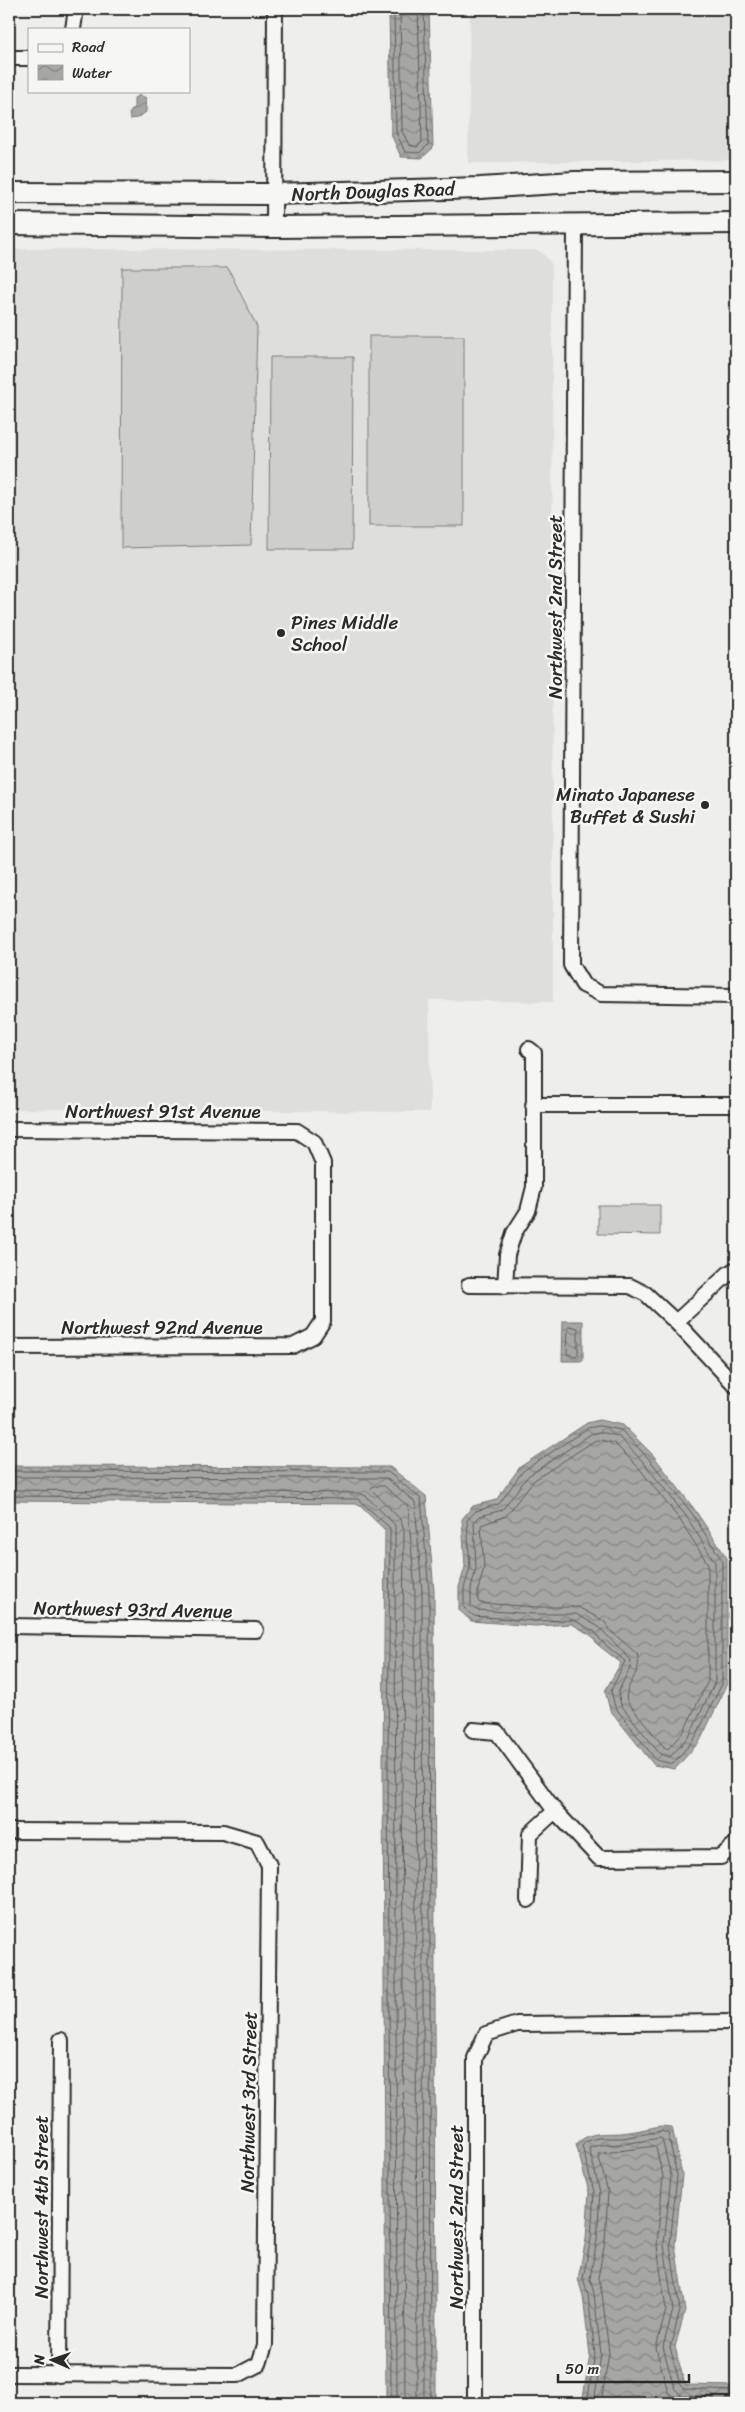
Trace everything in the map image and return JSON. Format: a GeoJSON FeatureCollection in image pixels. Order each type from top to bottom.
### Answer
{"type":"FeatureCollection","features":[{"type":"Feature","properties":{"kind":"main road","name":"North Douglas Road"},"geometry":{"type":"LineString","coordinates":[[9,193],[274,194],[480,188],[574,182],[736,181]]}},
{"type":"Feature","properties":{"kind":"main road","name":"North Douglas Road"},"geometry":{"type":"LineString","coordinates":[[9,224],[274,227],[479,224],[736,224]]}},
{"type":"Feature","properties":{"kind":"street"},"geometry":{"type":"LineString","coordinates":[[73,28],[76,9]]}},
{"type":"Feature","properties":{"kind":"street"},"geometry":{"type":"LineString","coordinates":[[274,227],[275,9]]}},
{"type":"Feature","properties":{"kind":"street"},"geometry":{"type":"LineString","coordinates":[[9,58],[28,58]]}},
{"type":"Feature","properties":{"kind":"street","name":"Northwest 2nd Street"},"geometry":{"type":"LineString","coordinates":[[575,225],[571,965],[583,985],[601,994],[736,996]]}},
{"type":"Feature","properties":{"kind":"street"},"geometry":{"type":"LineString","coordinates":[[505,1286],[507,1255],[514,1233],[528,1211],[534,1187],[534,1053],[529,1048]]}},
{"type":"Feature","properties":{"kind":"street"},"geometry":{"type":"LineString","coordinates":[[533,1105],[736,1105]]}},
{"type":"Feature","properties":{"kind":"street","name":"Northwest 91st Avenue"},"geometry":{"type":"LineString","coordinates":[[9,1129],[297,1131],[314,1142],[324,1163],[323,1321],[313,1336]]}},
{"type":"Feature","properties":{"kind":"street"},"geometry":{"type":"LineString","coordinates":[[676,1322],[728,1274],[736,1269]]}},
{"type":"Feature","properties":{"kind":"street"},"geometry":{"type":"LineString","coordinates":[[469,1285],[630,1286],[646,1294],[676,1322],[736,1386]]}},
{"type":"Feature","properties":{"kind":"street","name":"Northwest 92nd Avenue"},"geometry":{"type":"LineString","coordinates":[[9,1347],[293,1346],[313,1336]]}},
{"type":"Feature","properties":{"kind":"street","name":"Northwest 93rd Avenue"},"geometry":{"type":"LineString","coordinates":[[9,1626],[256,1630]]}},
{"type":"Feature","properties":{"kind":"street"},"geometry":{"type":"LineString","coordinates":[[473,1730],[497,1732],[555,1811],[599,1858],[721,1857],[736,1843]]}},
{"type":"Feature","properties":{"kind":"street"},"geometry":{"type":"LineString","coordinates":[[528,1900],[530,1834],[555,1811]]}},
{"type":"Feature","properties":{"kind":"street","name":"Northwest 3rd Street"},"geometry":{"type":"LineString","coordinates":[[9,1831],[223,1832],[257,1842],[269,1864],[265,2345],[259,2364],[238,2375],[59,2375]]}},
{"type":"Feature","properties":{"kind":"street","name":"Northwest 2nd Street"},"geometry":{"type":"LineString","coordinates":[[475,2403],[475,2058],[486,2034],[517,2024],[736,2022]]}},
{"type":"Feature","properties":{"kind":"street","name":"Northwest 4th Street"},"geometry":{"type":"LineString","coordinates":[[59,2375],[61,2040]]}},
{"type":"Feature","properties":{"kind":"street"},"geometry":{"type":"LineString","coordinates":[[9,2374],[59,2375]]}},
{"type":"Feature","properties":{"kind":"shaded area"},"geometry":{"type":"Polygon","coordinates":[[[470,9],[736,9],[736,160],[468,163],[470,9]]]}},
{"type":"Feature","properties":{"kind":"shaded area","name":"Pines Middle School"},"geometry":{"type":"Polygon","coordinates":[[[9,249],[537,250],[543,253],[552,265],[553,1002],[429,1000],[430,1112],[9,1109],[9,249]]]}},
{"type":"Feature","properties":{"kind":"shaded area"},"geometry":{"type":"Polygon","coordinates":[[[122,268],[228,268],[257,327],[251,545],[121,548],[122,268]]]}},
{"type":"Feature","properties":{"kind":"shaded area"},"geometry":{"type":"Polygon","coordinates":[[[369,336],[464,336],[464,526],[369,526],[369,336]]]}},
{"type":"Feature","properties":{"kind":"shaded area"},"geometry":{"type":"Polygon","coordinates":[[[270,357],[353,357],[352,549],[269,549],[270,357]]]}},
{"type":"Feature","properties":{"kind":"shaded area"},"geometry":{"type":"Polygon","coordinates":[[[598,1205],[660,1205],[660,1235],[598,1234],[598,1205]]]}},
{"type":"Feature","properties":{"kind":"water"},"geometry":{"type":"Polygon","coordinates":[[[389,9],[429,9],[433,148],[422,158],[401,157],[391,134],[389,9]]]}},
{"type":"Feature","properties":{"kind":"water"},"geometry":{"type":"Polygon","coordinates":[[[140,95],[146,98],[146,112],[137,118],[130,119],[129,114],[134,107],[134,98],[140,95]]]}},
{"type":"Feature","properties":{"kind":"water"},"geometry":{"type":"Polygon","coordinates":[[[563,1321],[583,1321],[583,1361],[562,1361],[563,1321]]]}},
{"type":"Feature","properties":{"kind":"water"},"geometry":{"type":"Polygon","coordinates":[[[599,1420],[623,1425],[653,1455],[695,1510],[727,1558],[727,1685],[700,1741],[675,1769],[654,1765],[610,1710],[605,1691],[621,1663],[598,1645],[592,1636],[572,1624],[535,1626],[471,1621],[459,1610],[459,1587],[465,1567],[462,1519],[473,1506],[496,1500],[520,1467],[587,1423],[599,1420]]]}},
{"type":"Feature","properties":{"kind":"water"},"geometry":{"type":"Polygon","coordinates":[[[9,1466],[390,1467],[426,1496],[434,1591],[436,2403],[386,2403],[383,1762],[385,1530],[358,1504],[9,1501],[9,1466]]]}},
{"type":"Feature","properties":{"kind":"water"},"geometry":{"type":"Polygon","coordinates":[[[661,2126],[672,2127],[682,2175],[675,2245],[685,2311],[675,2347],[685,2385],[736,2386],[736,2403],[582,2403],[590,2355],[583,2296],[578,2279],[586,2239],[589,2192],[576,2144],[592,2135],[661,2126]]]}},
{"type":"Feature","properties":{"kind":"place","name":"Pines Middle School"},"geometry":{"type":"Point","coordinates":[281,633]}},
{"type":"Feature","properties":{"kind":"place","name":"Minato Japanese Buffet & Sushi"},"geometry":{"type":"Point","coordinates":[705,805]}}]}
